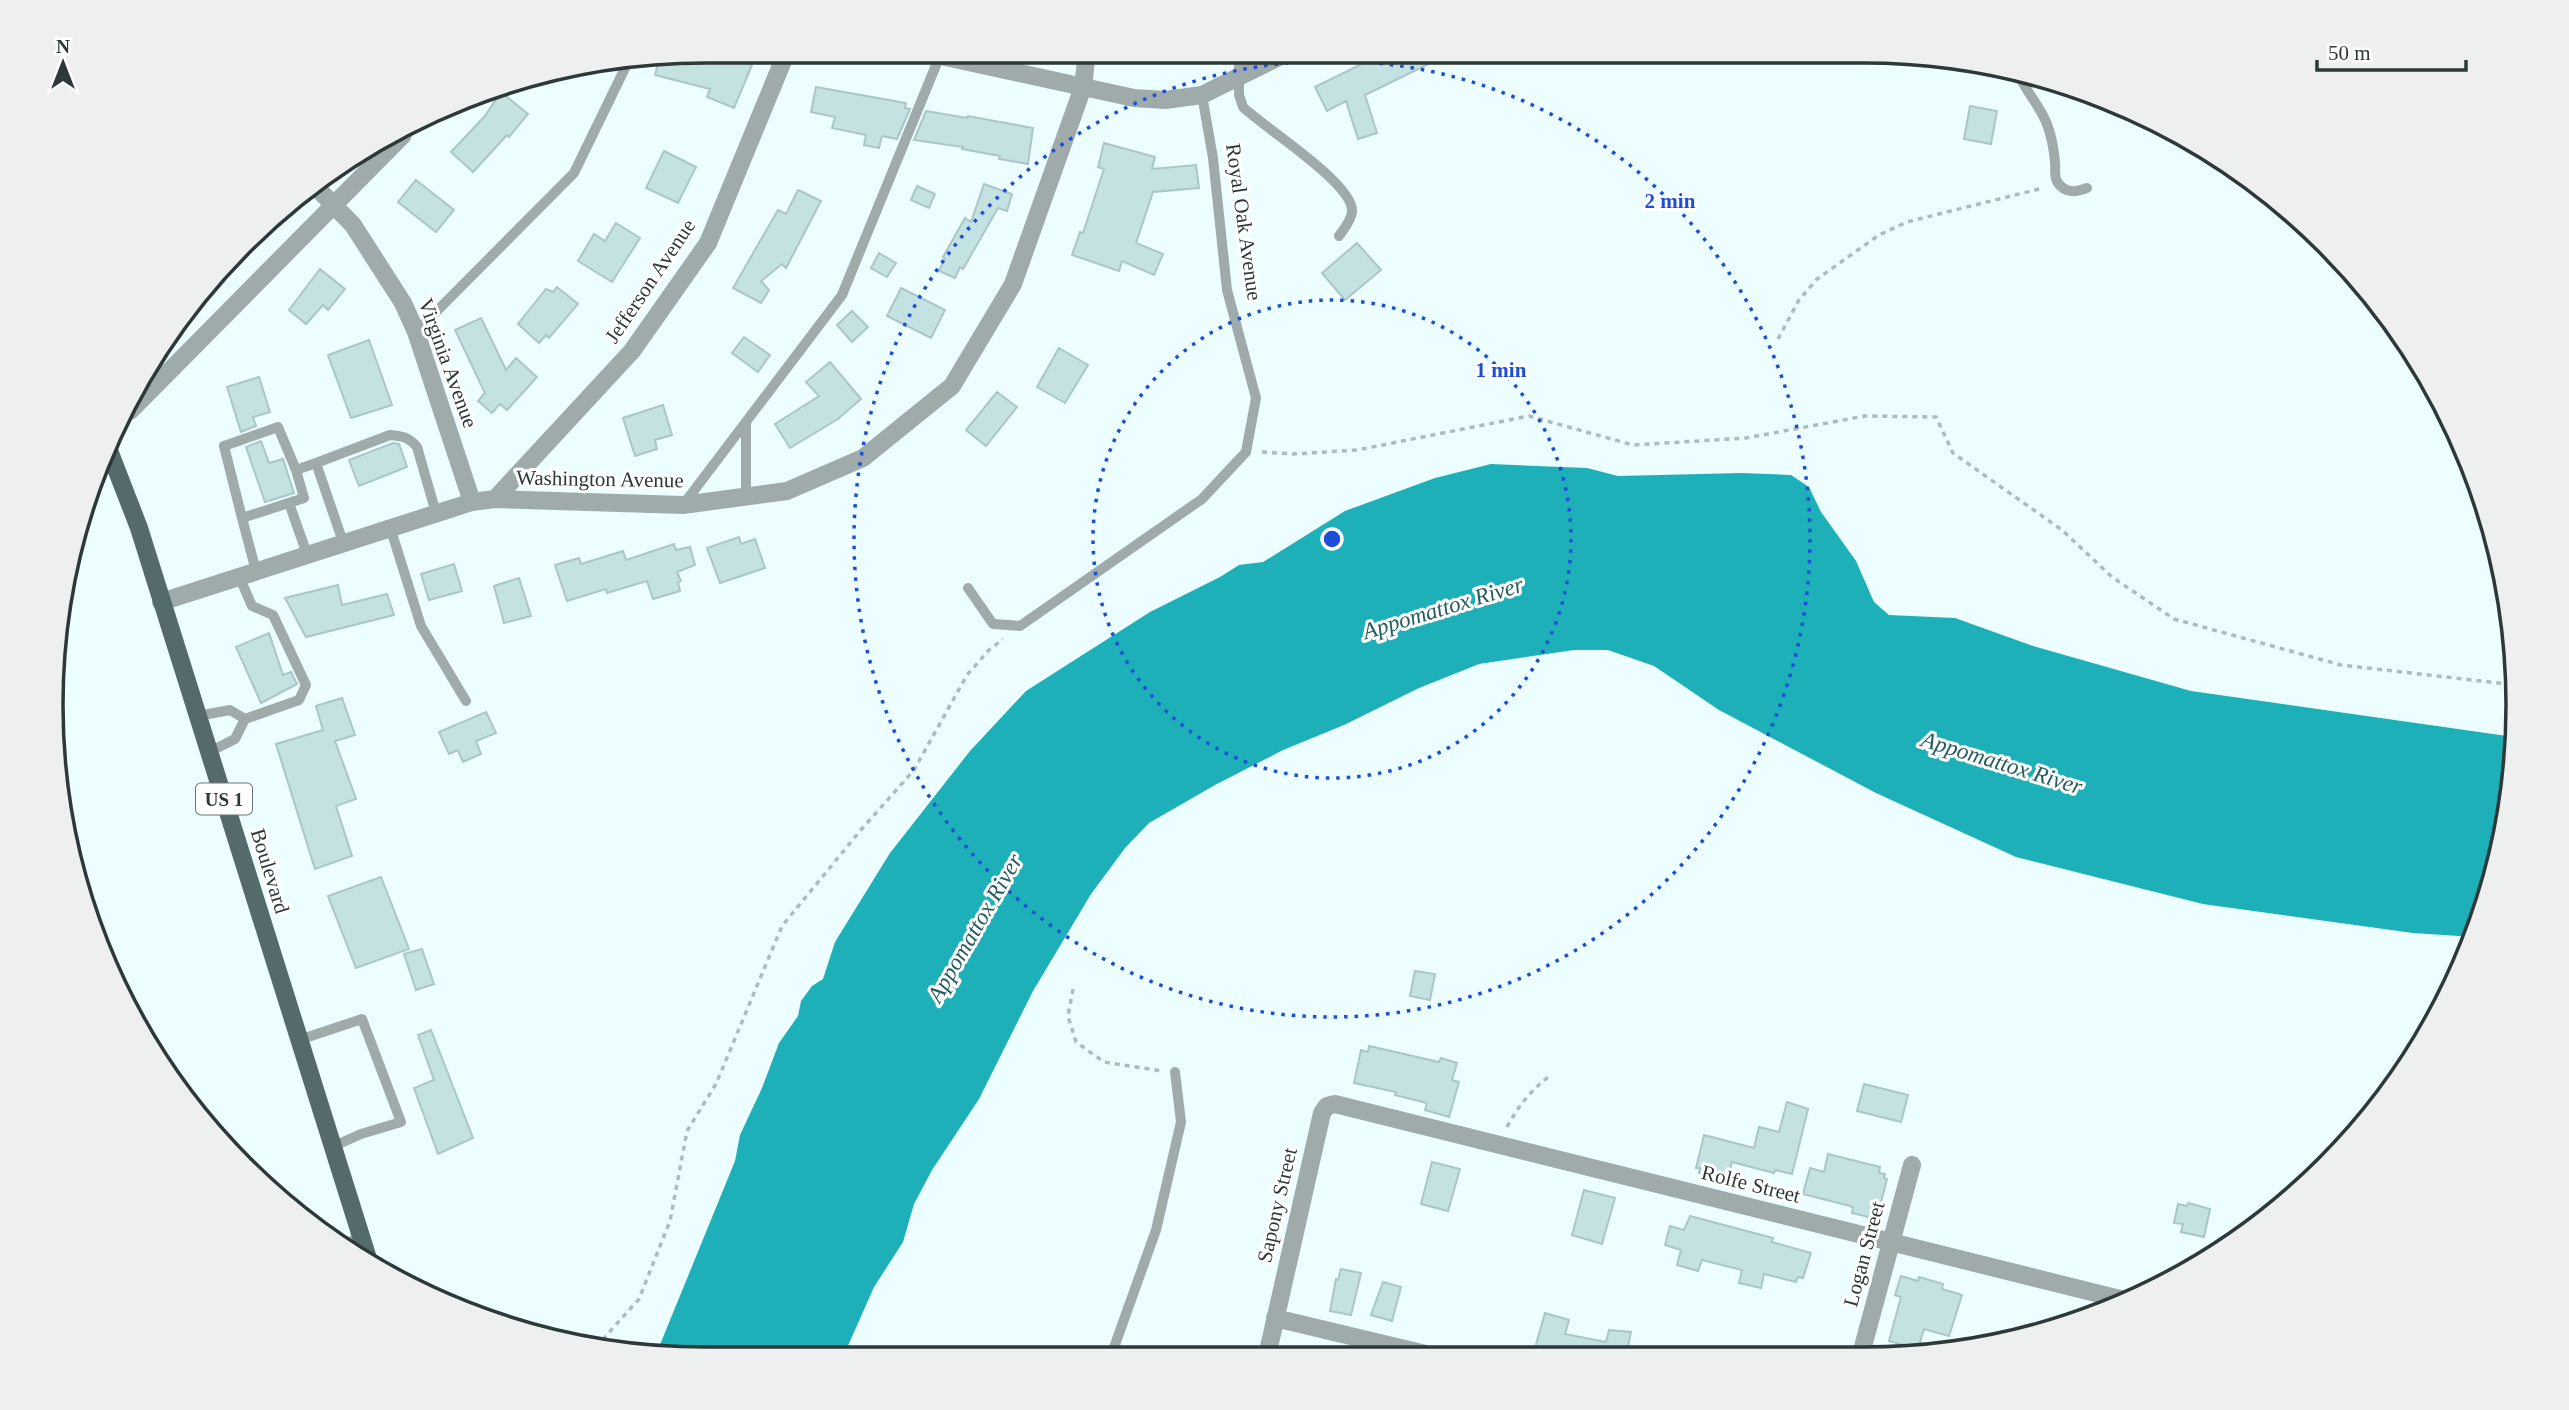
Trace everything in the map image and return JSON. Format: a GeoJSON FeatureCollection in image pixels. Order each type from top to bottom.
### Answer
{"type":"FeatureCollection","features":[{"type":"Feature","properties":{"kind":"main road","name":"Boulevard"},"geometry":{"type":"LineString","coordinates":[[112,459],[139,528],[299,1040],[332,1147],[355,1243]]}},
{"type":"Feature","properties":{"kind":"street","name":"Jefferson Avenue"},"geometry":{"type":"LineString","coordinates":[[495,499],[632,351],[708,243],[782,63]]}},
{"type":"Feature","properties":{"kind":"street"},"geometry":{"type":"LineString","coordinates":[[980,63],[1134,98],[1166,100],[1202,95],[1268,63]]}},
{"type":"Feature","properties":{"kind":"street","name":"Washington Avenue"},"geometry":{"type":"LineString","coordinates":[[161,602],[472,502],[495,499],[683,505],[787,491],[863,458],[952,386],[1013,284],[1083,87],[1086,63]]}},
{"type":"Feature","properties":{"kind":"street"},"geometry":{"type":"LineString","coordinates":[[140,401],[395,143]]}},
{"type":"Feature","properties":{"kind":"street","name":"Virginia Avenue"},"geometry":{"type":"LineString","coordinates":[[321,191],[353,225],[389,278],[416,332],[472,502]]}},
{"type":"Feature","properties":{"kind":"street","name":"Sapony Street"},"geometry":{"type":"LineString","coordinates":[[1269,1347],[1322,1113],[1335,1104],[1367,1112]]}},
{"type":"Feature","properties":{"kind":"street","name":"Rolfe Street"},"geometry":{"type":"LineString","coordinates":[[1367,1112],[2112,1297]]}},
{"type":"Feature","properties":{"kind":"street","name":"Logan Street"},"geometry":{"type":"LineString","coordinates":[[1863,1347],[1912,1165]]}},
{"type":"Feature","properties":{"kind":"street"},"geometry":{"type":"LineString","coordinates":[[1275,1318],[1396,1347]]}},
{"type":"Feature","properties":{"kind":"lane"},"geometry":{"type":"LineString","coordinates":[[683,505],[842,295],[937,63]]}},
{"type":"Feature","properties":{"kind":"lane"},"geometry":{"type":"LineString","coordinates":[[1239,63],[1239,95],[1244,107],[1319,168],[1351,203],[1352,213],[1339,236]]}},
{"type":"Feature","properties":{"kind":"lane"},"geometry":{"type":"LineString","coordinates":[[416,332],[574,173],[624,68]]}},
{"type":"Feature","properties":{"kind":"lane"},"geometry":{"type":"LineString","coordinates":[[2023,83],[2038,104],[2047,125],[2055,160],[2055,176],[2059,185],[2067,191],[2076,192],[2087,188]]}},
{"type":"Feature","properties":{"kind":"lane","name":"Royal Oak Avenue"},"geometry":{"type":"LineString","coordinates":[[1202,95],[1213,158],[1227,290],[1256,398],[1246,452]]}},
{"type":"Feature","properties":{"kind":"lane"},"geometry":{"type":"LineString","coordinates":[[746,422],[746,496]]}},
{"type":"Feature","properties":{"kind":"lane"},"geometry":{"type":"LineString","coordinates":[[209,752],[236,739],[245,719],[299,700],[306,685],[273,615],[253,606],[242,518],[223,446],[278,428],[296,470],[304,498],[242,518]]}},
{"type":"Feature","properties":{"kind":"lane"},"geometry":{"type":"LineString","coordinates":[[296,470],[390,435],[402,436],[417,447],[436,513]]}},
{"type":"Feature","properties":{"kind":"lane"},"geometry":{"type":"LineString","coordinates":[[968,588],[993,624],[1020,626],[1202,499],[1246,452]]}},
{"type":"Feature","properties":{"kind":"lane"},"geometry":{"type":"LineString","coordinates":[[316,463],[343,542]]}},
{"type":"Feature","properties":{"kind":"lane"},"geometry":{"type":"LineString","coordinates":[[289,503],[307,554]]}},
{"type":"Feature","properties":{"kind":"lane"},"geometry":{"type":"LineString","coordinates":[[390,527],[421,626],[466,701]]}},
{"type":"Feature","properties":{"kind":"lane"},"geometry":{"type":"LineString","coordinates":[[198,716],[230,710],[245,719]]}},
{"type":"Feature","properties":{"kind":"lane"},"geometry":{"type":"LineString","coordinates":[[299,1040],[362,1019],[401,1122],[361,1134],[332,1147]]}},
{"type":"Feature","properties":{"kind":"lane"},"geometry":{"type":"LineString","coordinates":[[1114,1347],[1156,1230],[1181,1122],[1175,1072]]}},
{"type":"Feature","properties":{"kind":"path"},"geometry":{"type":"LineString","coordinates":[[1778,338],[1799,300],[1817,279],[1879,235],[1907,222],[2059,185]]}},
{"type":"Feature","properties":{"kind":"path"},"geometry":{"type":"LineString","coordinates":[[1246,452],[1293,454],[1357,450],[1529,415],[1633,445],[1746,438],[1865,415],[1936,417],[1953,453],[2062,530],[2112,577],[2174,619],[2341,665],[2505,684]]}},
{"type":"Feature","properties":{"kind":"path"},"geometry":{"type":"LineString","coordinates":[[603,1339],[639,1299],[670,1221],[687,1131],[716,1084],[782,926],[914,770],[967,675],[989,650],[1020,626]]}},
{"type":"Feature","properties":{"kind":"path"},"geometry":{"type":"LineString","coordinates":[[1073,989],[1068,1016],[1076,1042],[1104,1062],[1175,1072]]}},
{"type":"Feature","properties":{"kind":"path"},"geometry":{"type":"LineString","coordinates":[[1498,1145],[1519,1105],[1535,1087],[1551,1075]]}},
{"type":"Feature","properties":{"kind":"water","name":"Appomattox River"},"geometry":{"type":"Polygon","coordinates":[[[1491,464],[1587,468],[1618,476],[1742,473],[1791,475],[1809,487],[1821,512],[1856,561],[1874,602],[1889,615],[1955,618],[2033,646],[2191,691],[2505,736],[2494,830],[2463,936],[2413,933],[2203,904],[2016,857],[1876,793],[1719,710],[1654,666],[1608,650],[1574,650],[1479,664],[1419,688],[1344,725],[1283,750],[1215,785],[1149,823],[1125,848],[1091,894],[1033,991],[979,1099],[932,1170],[914,1204],[903,1242],[874,1287],[847,1347],[660,1346],[735,1161],[740,1135],[779,1043],[798,1016],[801,1001],[812,986],[823,979],[835,942],[890,853],[970,751],[1026,691],[1150,612],[1239,565],[1263,562],[1345,511],[1435,478],[1491,464]]]}},
{"type":"Feature","properties":{"kind":"building"},"geometry":{"type":"Polygon","coordinates":[[[1364,63],[1430,63],[1365,95],[1377,133],[1358,139],[1346,101],[1327,111],[1315,87],[1364,63]]]}},
{"type":"Feature","properties":{"kind":"building"},"geometry":{"type":"Polygon","coordinates":[[[657,65],[752,65],[734,108],[707,97],[710,89],[655,75],[657,65]]]}},
{"type":"Feature","properties":{"kind":"building"},"geometry":{"type":"Polygon","coordinates":[[[816,87],[906,103],[905,108],[910,109],[897,139],[882,136],[879,148],[864,145],[866,135],[832,128],[835,117],[811,112],[816,87]]]}},
{"type":"Feature","properties":{"kind":"building"},"geometry":{"type":"Polygon","coordinates":[[[505,95],[528,114],[473,172],[451,152],[484,117],[497,98],[505,95]]]}},
{"type":"Feature","properties":{"kind":"building"},"geometry":{"type":"Polygon","coordinates":[[[1970,106],[1997,111],[1991,144],[1964,139],[1970,106]]]}},
{"type":"Feature","properties":{"kind":"building"},"geometry":{"type":"Polygon","coordinates":[[[926,111],[1033,128],[1028,164],[999,159],[1000,156],[962,149],[963,147],[914,140],[926,111]]]}},
{"type":"Feature","properties":{"kind":"building"},"geometry":{"type":"Polygon","coordinates":[[[1104,143],[1155,157],[1152,169],[1196,165],[1199,188],[1153,192],[1136,243],[1163,254],[1154,275],[1122,261],[1119,271],[1072,255],[1080,232],[1083,233],[1104,169],[1098,167],[1104,143]]]}},
{"type":"Feature","properties":{"kind":"building"},"geometry":{"type":"Polygon","coordinates":[[[664,151],[696,167],[678,203],[646,188],[664,151]]]}},
{"type":"Feature","properties":{"kind":"building"},"geometry":{"type":"Polygon","coordinates":[[[416,180],[454,210],[436,232],[398,202],[416,180]]]}},
{"type":"Feature","properties":{"kind":"building"},"geometry":{"type":"Polygon","coordinates":[[[984,184],[1012,194],[1007,211],[998,208],[963,269],[960,267],[955,278],[939,271],[945,258],[943,257],[965,218],[971,222],[984,184]]]}},
{"type":"Feature","properties":{"kind":"building"},"geometry":{"type":"Polygon","coordinates":[[[917,186],[935,194],[929,208],[911,200],[917,186]]]}},
{"type":"Feature","properties":{"kind":"building"},"geometry":{"type":"Polygon","coordinates":[[[798,190],[821,201],[786,268],[782,264],[761,281],[769,290],[761,303],[733,288],[778,210],[786,214],[798,190]]]}},
{"type":"Feature","properties":{"kind":"building"},"geometry":{"type":"Polygon","coordinates":[[[616,223],[640,238],[612,282],[578,261],[594,234],[605,241],[616,223]]]}},
{"type":"Feature","properties":{"kind":"building"},"geometry":{"type":"Polygon","coordinates":[[[1357,243],[1381,270],[1345,300],[1322,273],[1357,243]]]}},
{"type":"Feature","properties":{"kind":"building"},"geometry":{"type":"Polygon","coordinates":[[[879,253],[896,263],[887,277],[871,268],[879,253]]]}},
{"type":"Feature","properties":{"kind":"building"},"geometry":{"type":"Polygon","coordinates":[[[320,269],[345,289],[328,310],[323,305],[306,324],[289,310],[320,269]]]}},
{"type":"Feature","properties":{"kind":"building"},"geometry":{"type":"Polygon","coordinates":[[[557,287],[578,304],[549,338],[546,335],[539,343],[518,324],[546,289],[553,292],[557,287]]]}},
{"type":"Feature","properties":{"kind":"building"},"geometry":{"type":"Polygon","coordinates":[[[901,288],[945,310],[931,338],[887,316],[901,288]]]}},
{"type":"Feature","properties":{"kind":"building"},"geometry":{"type":"Polygon","coordinates":[[[852,311],[868,327],[852,342],[837,325],[852,311]]]}},
{"type":"Feature","properties":{"kind":"building"},"geometry":{"type":"Polygon","coordinates":[[[481,318],[506,370],[516,358],[537,377],[507,410],[500,404],[492,413],[478,401],[485,393],[455,330],[481,318]]]}},
{"type":"Feature","properties":{"kind":"building"},"geometry":{"type":"Polygon","coordinates":[[[744,337],[770,355],[758,372],[732,353],[744,337]]]}},
{"type":"Feature","properties":{"kind":"building"},"geometry":{"type":"Polygon","coordinates":[[[369,340],[392,405],[351,418],[328,355],[369,340]]]}},
{"type":"Feature","properties":{"kind":"building"},"geometry":{"type":"Polygon","coordinates":[[[1059,348],[1088,365],[1065,403],[1037,387],[1059,348]]]}},
{"type":"Feature","properties":{"kind":"building"},"geometry":{"type":"Polygon","coordinates":[[[830,362],[861,399],[838,419],[790,448],[775,424],[819,396],[806,382],[830,362]]]}},
{"type":"Feature","properties":{"kind":"building"},"geometry":{"type":"Polygon","coordinates":[[[259,377],[270,412],[253,417],[256,426],[241,432],[227,387],[259,377]]]}},
{"type":"Feature","properties":{"kind":"building"},"geometry":{"type":"Polygon","coordinates":[[[997,392],[1017,407],[986,446],[966,430],[997,392]]]}},
{"type":"Feature","properties":{"kind":"building"},"geometry":{"type":"Polygon","coordinates":[[[663,405],[672,435],[655,440],[657,449],[635,456],[623,418],[663,405]]]}},
{"type":"Feature","properties":{"kind":"building"},"geometry":{"type":"Polygon","coordinates":[[[261,441],[269,463],[283,459],[294,493],[265,502],[246,447],[261,441]]]}},
{"type":"Feature","properties":{"kind":"building"},"geometry":{"type":"Polygon","coordinates":[[[393,443],[399,444],[407,467],[359,486],[349,460],[393,443]]]}},
{"type":"Feature","properties":{"kind":"building"},"geometry":{"type":"Polygon","coordinates":[[[739,537],[741,544],[755,539],[765,568],[720,583],[707,548],[739,537]]]}},
{"type":"Feature","properties":{"kind":"building"},"geometry":{"type":"Polygon","coordinates":[[[674,544],[676,550],[690,547],[695,565],[677,572],[681,581],[678,583],[680,591],[653,599],[647,581],[607,593],[606,589],[567,601],[555,565],[579,558],[581,564],[623,551],[626,560],[674,544]]]}},
{"type":"Feature","properties":{"kind":"building"},"geometry":{"type":"Polygon","coordinates":[[[454,564],[462,591],[429,600],[421,574],[454,564]]]}},
{"type":"Feature","properties":{"kind":"building"},"geometry":{"type":"Polygon","coordinates":[[[519,578],[531,616],[504,623],[494,586],[519,578]]]}},
{"type":"Feature","properties":{"kind":"building"},"geometry":{"type":"Polygon","coordinates":[[[338,585],[342,605],[387,594],[394,615],[306,637],[285,598],[338,585]]]}},
{"type":"Feature","properties":{"kind":"building"},"geometry":{"type":"Polygon","coordinates":[[[269,633],[283,675],[291,672],[297,684],[261,703],[236,647],[269,633]]]}},
{"type":"Feature","properties":{"kind":"building"},"geometry":{"type":"Polygon","coordinates":[[[342,698],[355,735],[335,741],[356,799],[336,806],[352,856],[315,869],[276,744],[323,730],[316,706],[342,698]]]}},
{"type":"Feature","properties":{"kind":"building"},"geometry":{"type":"Polygon","coordinates":[[[486,712],[496,733],[476,741],[481,754],[463,762],[458,750],[449,754],[439,732],[486,712]]]}},
{"type":"Feature","properties":{"kind":"building"},"geometry":{"type":"Polygon","coordinates":[[[381,877],[409,949],[356,968],[328,896],[381,877]]]}},
{"type":"Feature","properties":{"kind":"building"},"geometry":{"type":"Polygon","coordinates":[[[422,949],[434,984],[416,990],[404,954],[422,949]]]}},
{"type":"Feature","properties":{"kind":"building"},"geometry":{"type":"Polygon","coordinates":[[[1415,971],[1435,974],[1430,1000],[1410,996],[1415,971]]]}},
{"type":"Feature","properties":{"kind":"building"},"geometry":{"type":"Polygon","coordinates":[[[431,1030],[473,1138],[438,1154],[414,1088],[434,1080],[418,1035],[431,1030]]]}},
{"type":"Feature","properties":{"kind":"building"},"geometry":{"type":"Polygon","coordinates":[[[1369,1046],[1439,1062],[1441,1058],[1457,1063],[1452,1080],[1459,1082],[1449,1117],[1425,1110],[1427,1103],[1395,1095],[1396,1092],[1354,1083],[1361,1050],[1368,1052],[1369,1046]]]}},
{"type":"Feature","properties":{"kind":"building"},"geometry":{"type":"Polygon","coordinates":[[[1864,1084],[1908,1095],[1901,1122],[1857,1111],[1864,1084]]]}},
{"type":"Feature","properties":{"kind":"building"},"geometry":{"type":"Polygon","coordinates":[[[1787,1102],[1808,1109],[1792,1174],[1775,1170],[1774,1173],[1732,1162],[1728,1176],[1724,1175],[1723,1178],[1699,1173],[1700,1168],[1696,1168],[1704,1135],[1754,1148],[1759,1127],[1779,1132],[1787,1102]]]}},
{"type":"Feature","properties":{"kind":"building"},"geometry":{"type":"Polygon","coordinates":[[[1828,1154],[1880,1167],[1879,1173],[1885,1174],[1884,1178],[1887,1179],[1878,1214],[1875,1213],[1873,1218],[1852,1213],[1853,1208],[1850,1206],[1803,1194],[1810,1168],[1824,1172],[1828,1154]]]}},
{"type":"Feature","properties":{"kind":"building"},"geometry":{"type":"Polygon","coordinates":[[[1432,1162],[1460,1169],[1448,1211],[1421,1204],[1432,1162]]]}},
{"type":"Feature","properties":{"kind":"building"},"geometry":{"type":"Polygon","coordinates":[[[1584,1190],[1615,1198],[1602,1244],[1572,1235],[1584,1190]]]}},
{"type":"Feature","properties":{"kind":"building"},"geometry":{"type":"Polygon","coordinates":[[[2188,1203],[2210,1209],[2204,1237],[2181,1232],[2183,1224],[2174,1223],[2178,1204],[2187,1206],[2188,1203]]]}},
{"type":"Feature","properties":{"kind":"building"},"geometry":{"type":"Polygon","coordinates":[[[1690,1216],[1773,1238],[1772,1242],[1811,1253],[1803,1278],[1798,1277],[1796,1282],[1764,1274],[1761,1288],[1739,1283],[1742,1270],[1702,1260],[1698,1271],[1677,1265],[1681,1250],[1665,1245],[1670,1226],[1684,1230],[1690,1216]]]}},
{"type":"Feature","properties":{"kind":"building"},"geometry":{"type":"Polygon","coordinates":[[[1341,1269],[1361,1273],[1351,1315],[1330,1311],[1336,1279],[1338,1280],[1341,1269]]]}},
{"type":"Feature","properties":{"kind":"building"},"geometry":{"type":"Polygon","coordinates":[[[1901,1276],[1918,1281],[1919,1277],[1943,1284],[1942,1289],[1962,1295],[1949,1336],[1924,1329],[1919,1345],[1907,1346],[1889,1341],[1901,1297],[1895,1295],[1901,1276]]]}},
{"type":"Feature","properties":{"kind":"building"},"geometry":{"type":"Polygon","coordinates":[[[1383,1282],[1401,1287],[1392,1321],[1371,1315],[1383,1282]]]}},
{"type":"Feature","properties":{"kind":"building"},"geometry":{"type":"Polygon","coordinates":[[[1545,1313],[1569,1320],[1565,1334],[1606,1342],[1609,1330],[1631,1332],[1628,1346],[1635,1347],[1535,1347],[1545,1313]]]}}]}
